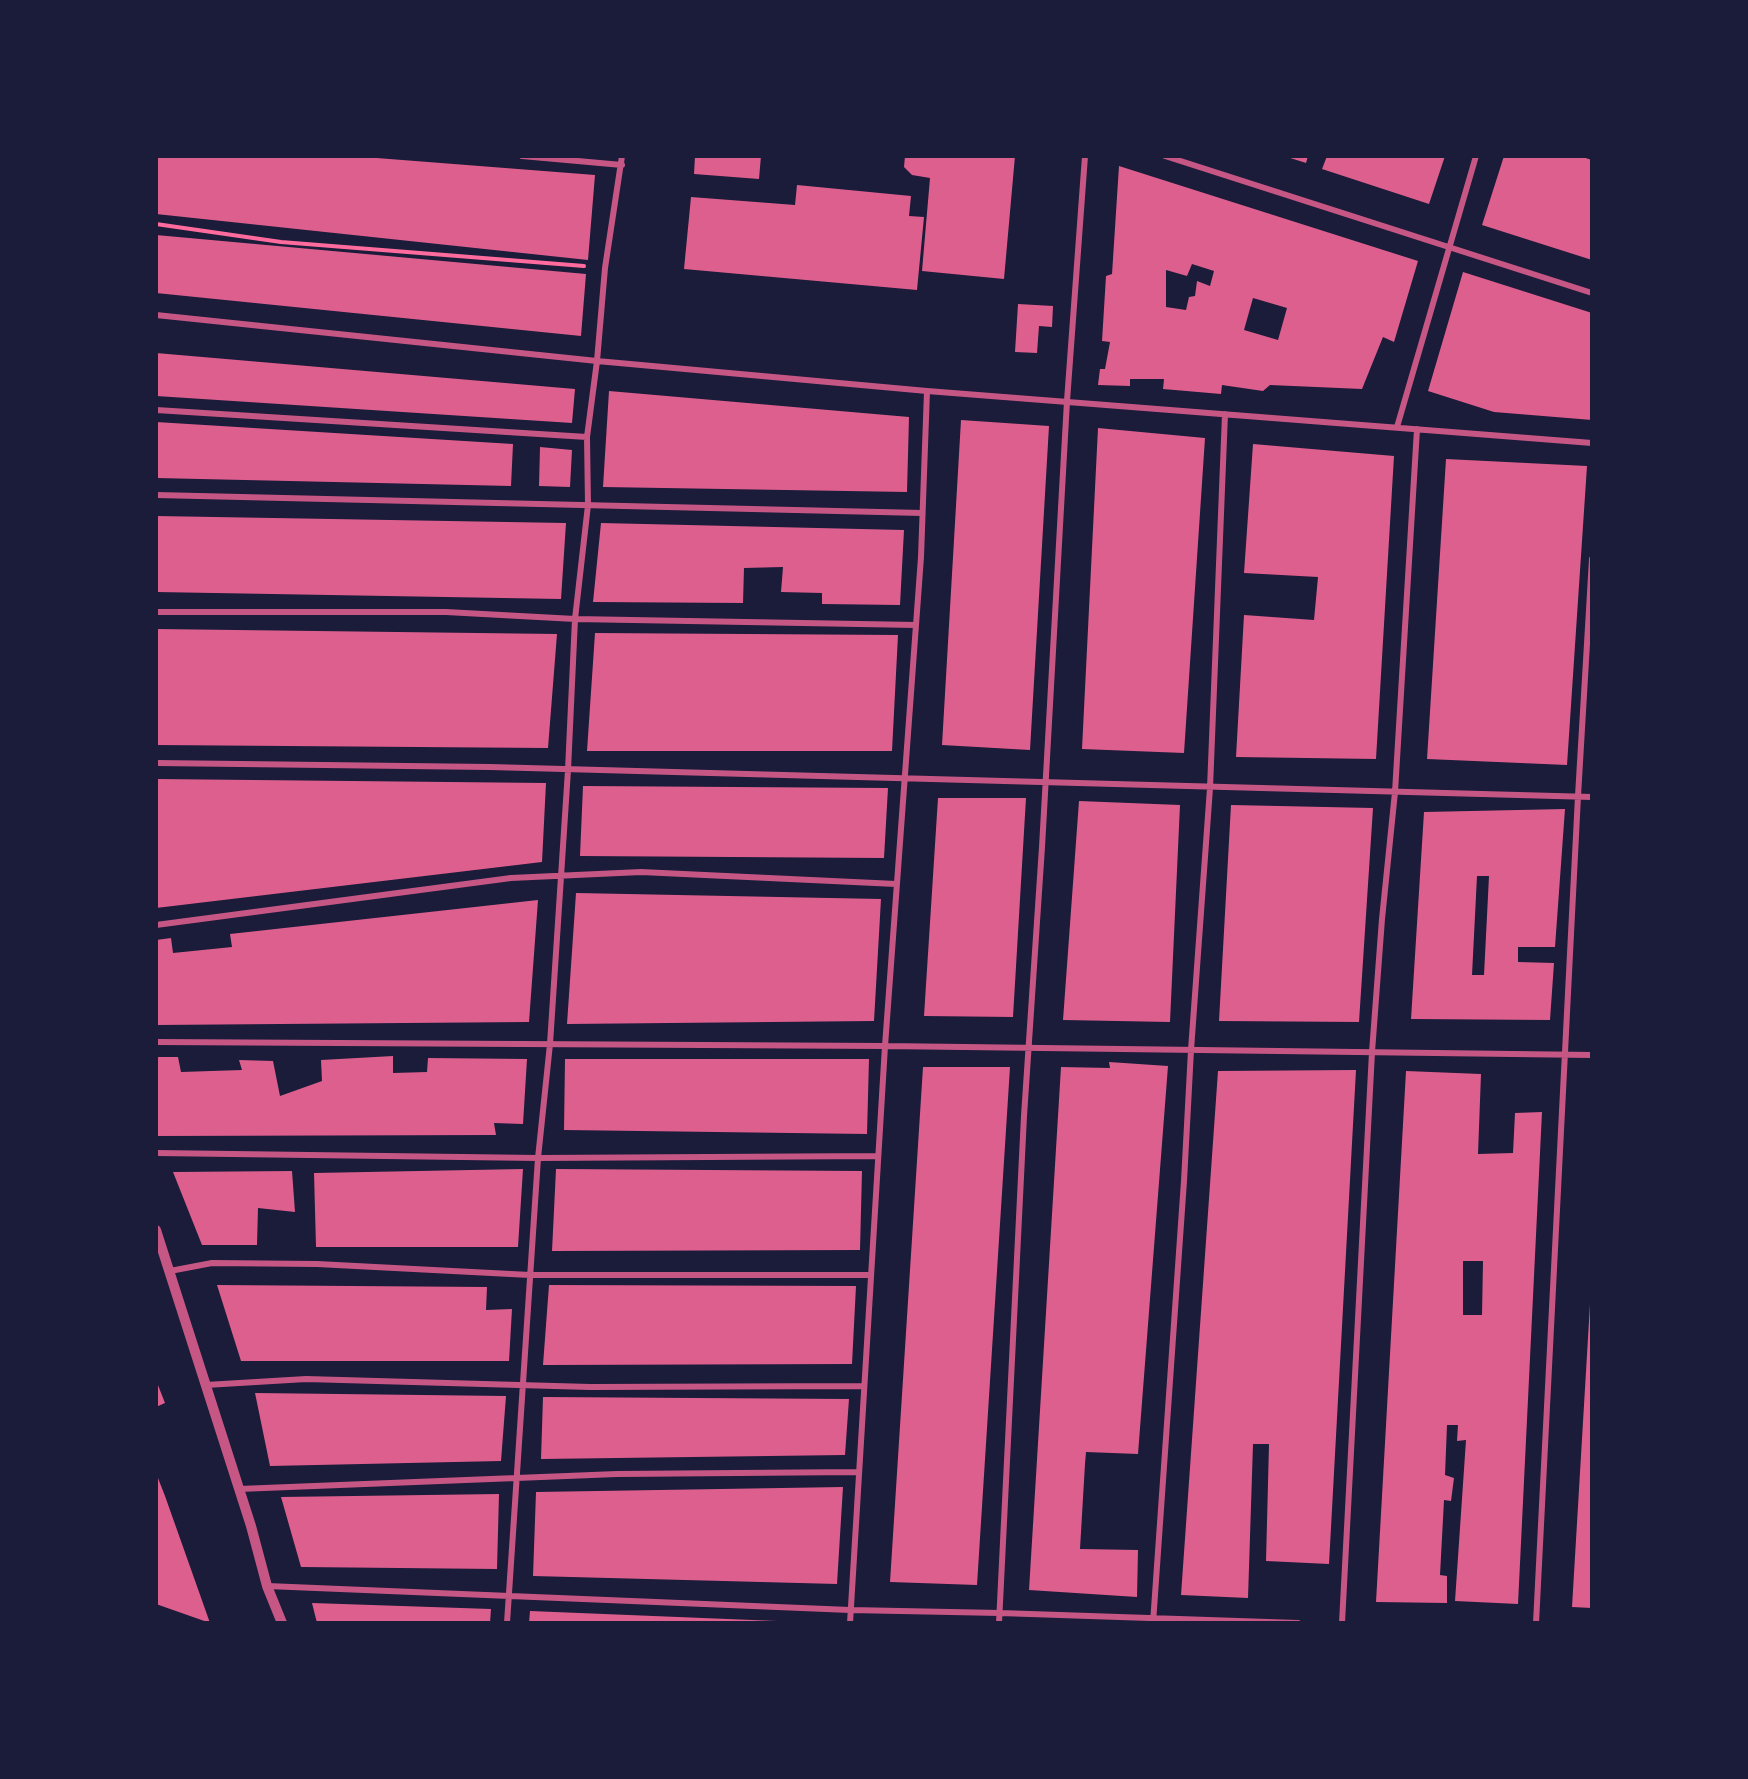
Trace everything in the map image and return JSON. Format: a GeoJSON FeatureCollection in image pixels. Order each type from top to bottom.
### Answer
{"type":"FeatureCollection","features":[{"type":"Feature","properties":{"kind":"street"},"geometry":{"type":"LineString","coordinates":[[522,156],[622,165]]}},
{"type":"Feature","properties":{"kind":"street"},"geometry":{"type":"LineString","coordinates":[[507,1623],[538,1158],[550,1044],[568,770],[574,619],[588,505],[587,437],[597,361],[605,268],[622,156]]}},
{"type":"Feature","properties":{"kind":"street"},"geometry":{"type":"LineString","coordinates":[[999,1623],[1028,1048],[1046,783],[1067,401],[1085,156]]}},
{"type":"Feature","properties":{"kind":"street"},"geometry":{"type":"LineString","coordinates":[[1165,156],[1592,293]]}},
{"type":"Feature","properties":{"kind":"street"},"geometry":{"type":"LineString","coordinates":[[1397,427],[1476,156]]}},
{"type":"Feature","properties":{"kind":"street"},"geometry":{"type":"LineString","coordinates":[[156,315],[597,361],[927,391],[1592,443]]}},
{"type":"Feature","properties":{"kind":"street"},"geometry":{"type":"LineString","coordinates":[[849,1623],[885,1046],[916,625],[927,391]]}},
{"type":"Feature","properties":{"kind":"street"},"geometry":{"type":"LineString","coordinates":[[156,410],[587,437]]}},
{"type":"Feature","properties":{"kind":"street"},"geometry":{"type":"LineString","coordinates":[[1153,1621],[1210,788],[1225,414]]}},
{"type":"Feature","properties":{"kind":"street"},"geometry":{"type":"LineString","coordinates":[[1342,1623],[1372,1052],[1395,792],[1417,429]]}},
{"type":"Feature","properties":{"kind":"street"},"geometry":{"type":"LineString","coordinates":[[156,495],[922,513]]}},
{"type":"Feature","properties":{"kind":"street"},"geometry":{"type":"LineString","coordinates":[[1536,1623],[1592,559]]}},
{"type":"Feature","properties":{"kind":"street"},"geometry":{"type":"LineString","coordinates":[[156,612],[446,612],[574,619],[916,625]]}},
{"type":"Feature","properties":{"kind":"street"},"geometry":{"type":"LineString","coordinates":[[156,763],[568,770],[1592,797]]}},
{"type":"Feature","properties":{"kind":"street"},"geometry":{"type":"LineString","coordinates":[[156,925],[511,878],[641,872],[896,884]]}},
{"type":"Feature","properties":{"kind":"street"},"geometry":{"type":"LineString","coordinates":[[156,1042],[885,1046],[1592,1055]]}},
{"type":"Feature","properties":{"kind":"street"},"geometry":{"type":"LineString","coordinates":[[156,1153],[538,1158],[878,1156]]}},
{"type":"Feature","properties":{"kind":"street"},"geometry":{"type":"LineString","coordinates":[[156,1230],[239,1489],[267,1586],[282,1623]]}},
{"type":"Feature","properties":{"kind":"street"},"geometry":{"type":"LineString","coordinates":[[170,1271],[212,1263],[305,1264],[530,1275],[870,1275]]}},
{"type":"Feature","properties":{"kind":"street"},"geometry":{"type":"LineString","coordinates":[[206,1385],[306,1379],[522,1386],[864,1386]]}},
{"type":"Feature","properties":{"kind":"street"},"geometry":{"type":"LineString","coordinates":[[239,1489],[617,1474],[858,1472]]}},
{"type":"Feature","properties":{"kind":"street"},"geometry":{"type":"LineString","coordinates":[[267,1586],[850,1610],[1000,1612],[1153,1621],[1298,1623]]}},
{"type":"Feature","properties":{"kind":"path"},"geometry":{"type":"LineString","coordinates":[[156,224],[281,242],[605,268]]}},
{"type":"Feature","properties":{"kind":"building"},"geometry":{"type":"Polygon","coordinates":[[[156,156],[351,156],[595,175],[588,260],[156,214],[156,156]]]}},
{"type":"Feature","properties":{"kind":"building"},"geometry":{"type":"Polygon","coordinates":[[[695,156],[761,156],[759,179],[694,174],[695,156]]]}},
{"type":"Feature","properties":{"kind":"building"},"geometry":{"type":"Polygon","coordinates":[[[905,156],[1015,156],[1004,279],[922,271],[930,178],[912,175],[904,167],[905,156]]]}},
{"type":"Feature","properties":{"kind":"building"},"geometry":{"type":"Polygon","coordinates":[[[1284,156],[1308,156],[1306,163],[1284,156]]]}},
{"type":"Feature","properties":{"kind":"building"},"geometry":{"type":"Polygon","coordinates":[[[1327,156],[1445,156],[1429,204],[1322,169],[1327,156]]]}},
{"type":"Feature","properties":{"kind":"building"},"geometry":{"type":"Polygon","coordinates":[[[1504,156],[1579,156],[1592,160],[1592,260],[1482,225],[1504,156]]]}},
{"type":"Feature","properties":{"kind":"building"},"geometry":{"type":"Polygon","coordinates":[[[1119,166],[1418,261],[1394,342],[1383,337],[1362,389],[1270,385],[1263,391],[1222,385],[1221,394],[1163,389],[1164,379],[1130,379],[1130,386],[1098,385],[1100,369],[1105,369],[1110,342],[1102,341],[1106,276],[1112,274],[1119,166]],[[1192,264],[1187,276],[1166,270],[1166,307],[1186,310],[1189,297],[1195,296],[1197,281],[1210,286],[1214,271],[1192,264]],[[1253,298],[1244,330],[1278,340],[1287,308],[1253,298]]]}},
{"type":"Feature","properties":{"kind":"building"},"geometry":{"type":"Polygon","coordinates":[[[797,185],[911,196],[909,216],[924,217],[917,290],[684,269],[691,197],[795,205],[797,185]]]}},
{"type":"Feature","properties":{"kind":"building"},"geometry":{"type":"Polygon","coordinates":[[[156,235],[586,274],[581,336],[156,293],[156,235]]]}},
{"type":"Feature","properties":{"kind":"building"},"geometry":{"type":"Polygon","coordinates":[[[1463,272],[1592,313],[1592,420],[1494,412],[1428,391],[1463,272]]]}},
{"type":"Feature","properties":{"kind":"building"},"geometry":{"type":"Polygon","coordinates":[[[1018,304],[1053,306],[1052,327],[1039,326],[1037,353],[1015,352],[1018,304]]]}},
{"type":"Feature","properties":{"kind":"building"},"geometry":{"type":"Polygon","coordinates":[[[156,353],[575,389],[572,423],[156,396],[156,353]]]}},
{"type":"Feature","properties":{"kind":"building"},"geometry":{"type":"Polygon","coordinates":[[[609,391],[909,417],[907,492],[603,487],[609,391]]]}},
{"type":"Feature","properties":{"kind":"building"},"geometry":{"type":"Polygon","coordinates":[[[961,420],[1049,426],[1030,750],[942,745],[961,420]]]}},
{"type":"Feature","properties":{"kind":"building"},"geometry":{"type":"Polygon","coordinates":[[[156,422],[513,444],[511,486],[156,478],[156,422]]]}},
{"type":"Feature","properties":{"kind":"building"},"geometry":{"type":"Polygon","coordinates":[[[1098,428],[1205,438],[1184,753],[1082,749],[1098,428]]]}},
{"type":"Feature","properties":{"kind":"building"},"geometry":{"type":"Polygon","coordinates":[[[1253,444],[1394,456],[1376,759],[1236,757],[1244,615],[1314,620],[1318,577],[1244,573],[1253,444]]]}},
{"type":"Feature","properties":{"kind":"building"},"geometry":{"type":"Polygon","coordinates":[[[540,447],[572,450],[570,487],[539,486],[540,447]]]}},
{"type":"Feature","properties":{"kind":"building"},"geometry":{"type":"Polygon","coordinates":[[[1446,459],[1587,466],[1567,765],[1427,759],[1446,459]]]}},
{"type":"Feature","properties":{"kind":"building"},"geometry":{"type":"Polygon","coordinates":[[[156,516],[566,523],[561,599],[156,592],[156,516]]]}},
{"type":"Feature","properties":{"kind":"building"},"geometry":{"type":"Polygon","coordinates":[[[601,523],[904,530],[900,605],[822,604],[822,593],[781,592],[783,567],[744,568],[743,603],[593,602],[601,523]]]}},
{"type":"Feature","properties":{"kind":"building"},"geometry":{"type":"Polygon","coordinates":[[[156,629],[557,634],[548,748],[156,745],[156,629]]]}},
{"type":"Feature","properties":{"kind":"building"},"geometry":{"type":"Polygon","coordinates":[[[595,633],[898,635],[892,751],[587,751],[595,633]]]}},
{"type":"Feature","properties":{"kind":"building"},"geometry":{"type":"Polygon","coordinates":[[[156,779],[546,783],[542,862],[156,908],[156,779]]]}},
{"type":"Feature","properties":{"kind":"building"},"geometry":{"type":"Polygon","coordinates":[[[583,786],[888,788],[884,858],[580,856],[583,786]]]}},
{"type":"Feature","properties":{"kind":"building"},"geometry":{"type":"Polygon","coordinates":[[[938,798],[1026,798],[1013,1017],[924,1016],[938,798]]]}},
{"type":"Feature","properties":{"kind":"building"},"geometry":{"type":"Polygon","coordinates":[[[1079,801],[1180,805],[1170,1022],[1063,1020],[1079,801]]]}},
{"type":"Feature","properties":{"kind":"building"},"geometry":{"type":"Polygon","coordinates":[[[1231,805],[1373,808],[1359,1022],[1219,1021],[1231,805]]]}},
{"type":"Feature","properties":{"kind":"building"},"geometry":{"type":"Polygon","coordinates":[[[1565,809],[1555,947],[1518,947],[1518,962],[1554,963],[1550,1020],[1411,1019],[1424,812],[1565,809]],[[1477,876],[1472,975],[1484,975],[1489,876],[1477,876]]]}},
{"type":"Feature","properties":{"kind":"building"},"geometry":{"type":"Polygon","coordinates":[[[576,893],[881,899],[874,1021],[567,1024],[576,893]]]}},
{"type":"Feature","properties":{"kind":"building"},"geometry":{"type":"Polygon","coordinates":[[[538,900],[529,1022],[156,1025],[156,940],[171,938],[173,953],[232,947],[230,934],[538,900]]]}},
{"type":"Feature","properties":{"kind":"building"},"geometry":{"type":"Polygon","coordinates":[[[393,1056],[393,1073],[427,1072],[428,1058],[527,1059],[523,1124],[494,1123],[496,1135],[158,1136],[156,1131],[156,1057],[178,1057],[181,1072],[242,1070],[239,1060],[273,1061],[280,1096],[322,1081],[321,1060],[393,1056]]]}},
{"type":"Feature","properties":{"kind":"building"},"geometry":{"type":"Polygon","coordinates":[[[565,1059],[869,1059],[867,1134],[564,1130],[565,1059]]]}},
{"type":"Feature","properties":{"kind":"building"},"geometry":{"type":"Polygon","coordinates":[[[1109,1062],[1168,1066],[1138,1454],[1086,1452],[1080,1549],[1138,1550],[1137,1597],[1029,1590],[1061,1067],[1110,1068],[1109,1062]]]}},
{"type":"Feature","properties":{"kind":"building"},"geometry":{"type":"Polygon","coordinates":[[[923,1067],[1010,1067],[977,1585],[890,1582],[923,1067]]]}},
{"type":"Feature","properties":{"kind":"building"},"geometry":{"type":"Polygon","coordinates":[[[1356,1070],[1329,1564],[1266,1561],[1269,1444],[1253,1444],[1248,1598],[1181,1595],[1218,1071],[1356,1070]]]}},
{"type":"Feature","properties":{"kind":"building"},"geometry":{"type":"Polygon","coordinates":[[[1406,1071],[1481,1074],[1478,1154],[1513,1153],[1515,1113],[1542,1112],[1518,1604],[1455,1601],[1466,1440],[1457,1441],[1458,1425],[1447,1425],[1445,1475],[1454,1478],[1451,1501],[1444,1500],[1440,1575],[1447,1576],[1447,1603],[1376,1602],[1406,1071]],[[1463,1261],[1463,1315],[1482,1315],[1483,1261],[1463,1261]]]}},
{"type":"Feature","properties":{"kind":"building"},"geometry":{"type":"Polygon","coordinates":[[[523,1169],[518,1247],[316,1247],[314,1173],[523,1169]]]}},
{"type":"Feature","properties":{"kind":"building"},"geometry":{"type":"Polygon","coordinates":[[[556,1169],[862,1171],[860,1250],[552,1251],[556,1169]]]}},
{"type":"Feature","properties":{"kind":"building"},"geometry":{"type":"Polygon","coordinates":[[[292,1171],[295,1212],[258,1208],[257,1245],[202,1245],[173,1172],[292,1171]]]}},
{"type":"Feature","properties":{"kind":"building"},"geometry":{"type":"Polygon","coordinates":[[[217,1285],[487,1287],[486,1310],[512,1309],[509,1361],[241,1361],[217,1285]]]}},
{"type":"Feature","properties":{"kind":"building"},"geometry":{"type":"Polygon","coordinates":[[[549,1285],[856,1286],[852,1364],[543,1365],[549,1285]]]}},
{"type":"Feature","properties":{"kind":"building"},"geometry":{"type":"Polygon","coordinates":[[[1590,1304],[1592,1304],[1592,1608],[1572,1607],[1590,1304]]]}},
{"type":"Feature","properties":{"kind":"building"},"geometry":{"type":"Polygon","coordinates":[[[156,1380],[165,1403],[156,1407],[156,1380]]]}},
{"type":"Feature","properties":{"kind":"building"},"geometry":{"type":"Polygon","coordinates":[[[255,1393],[506,1396],[501,1461],[270,1466],[255,1393]]]}},
{"type":"Feature","properties":{"kind":"building"},"geometry":{"type":"Polygon","coordinates":[[[543,1397],[849,1399],[845,1455],[541,1459],[543,1397]]]}},
{"type":"Feature","properties":{"kind":"building"},"geometry":{"type":"Polygon","coordinates":[[[156,1473],[165,1496],[210,1623],[156,1604],[156,1473]]]}},
{"type":"Feature","properties":{"kind":"building"},"geometry":{"type":"Polygon","coordinates":[[[843,1487],[837,1584],[533,1576],[536,1492],[843,1487]]]}},
{"type":"Feature","properties":{"kind":"building"},"geometry":{"type":"Polygon","coordinates":[[[499,1494],[497,1569],[301,1567],[281,1497],[499,1494]]]}},
{"type":"Feature","properties":{"kind":"building"},"geometry":{"type":"Polygon","coordinates":[[[312,1603],[491,1609],[490,1623],[317,1623],[312,1603]]]}},
{"type":"Feature","properties":{"kind":"building"},"geometry":{"type":"Polygon","coordinates":[[[530,1611],[777,1621],[777,1623],[529,1623],[530,1611]]]}}]}
